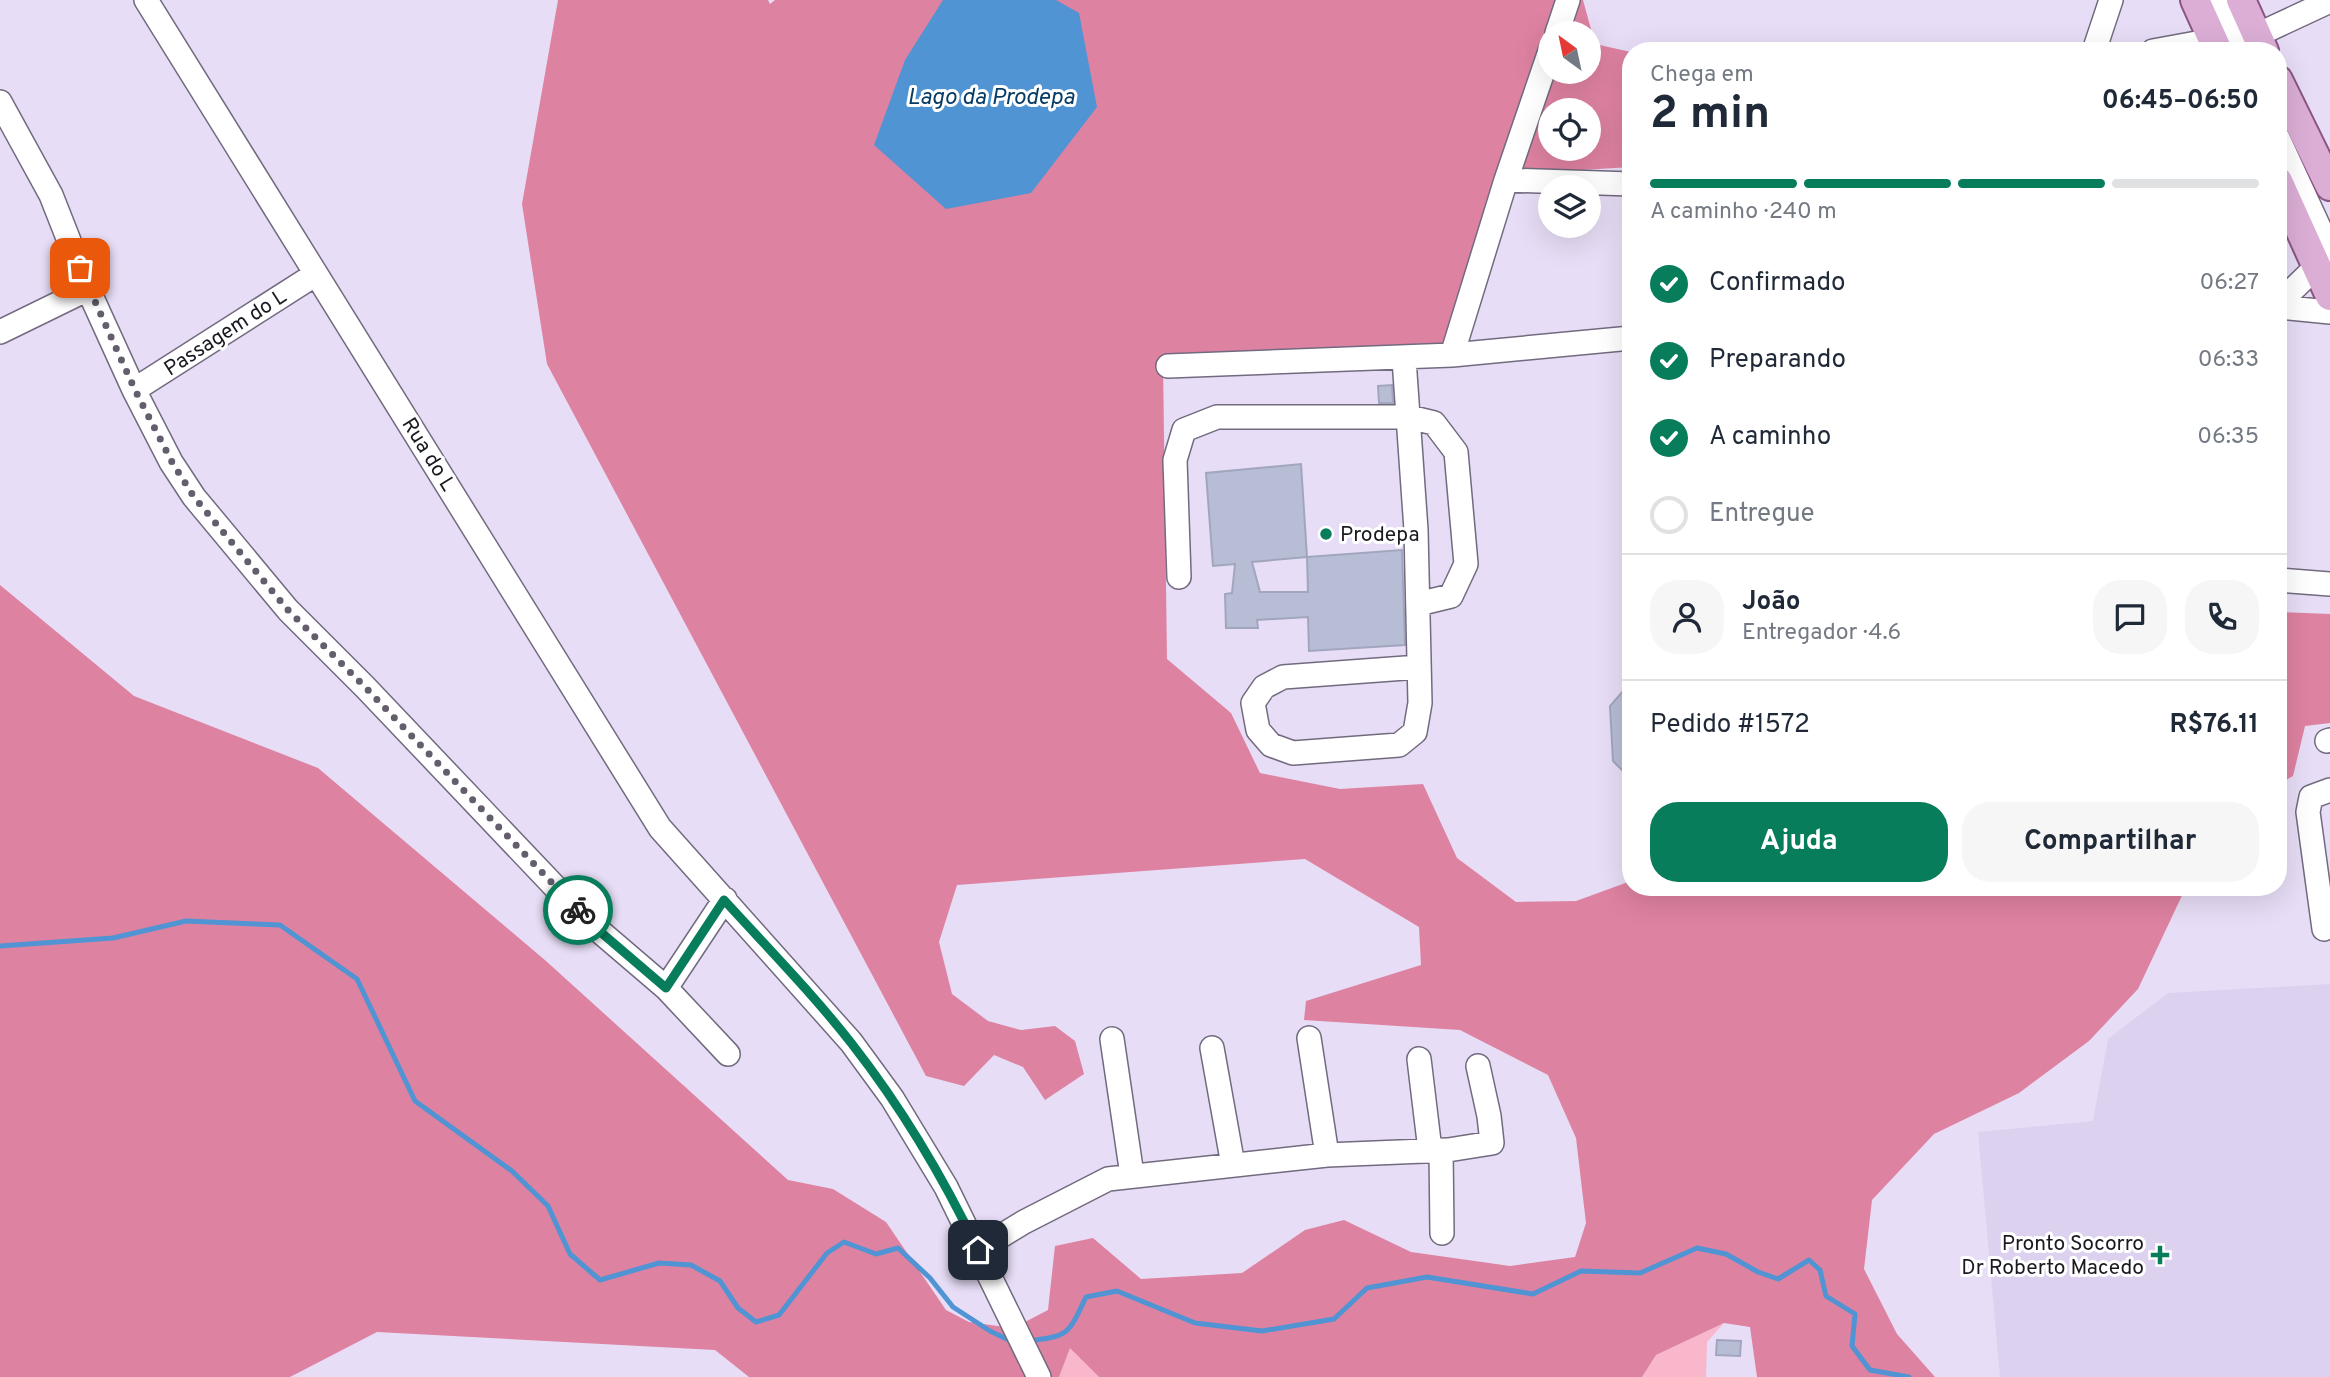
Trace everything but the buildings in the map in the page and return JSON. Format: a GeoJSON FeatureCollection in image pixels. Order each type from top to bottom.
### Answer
{"type":"FeatureCollection","features":[{"type":"Feature","properties":{"kind":"main road"},"geometry":{"type":"LineString","coordinates":[[2195,0],[2235,42]]}},
{"type":"Feature","properties":{"kind":"main road"},"geometry":{"type":"LineString","coordinates":[[2238,42],[2241,0]]}},
{"type":"Feature","properties":{"kind":"main road"},"geometry":{"type":"LineString","coordinates":[[2287,98],[2330,186]]}},
{"type":"Feature","properties":{"kind":"main road"},"geometry":{"type":"LineString","coordinates":[[2287,196],[2323,258],[2330,296]]}},
{"type":"Feature","properties":{"kind":"street","name":"Rua do L"},"geometry":{"type":"LineString","coordinates":[[146,0],[660,828],[851,1042],[892,1098],[946,1187],[1040,1377]]}},
{"type":"Feature","properties":{"kind":"street"},"geometry":{"type":"LineString","coordinates":[[1560,21],[1568,0]]}},
{"type":"Feature","properties":{"kind":"street"},"geometry":{"type":"LineString","coordinates":[[2097,42],[2111,0]]}},
{"type":"Feature","properties":{"kind":"street"},"geometry":{"type":"LineString","coordinates":[[2216,0],[2237,42]]}},
{"type":"Feature","properties":{"kind":"street"},"geometry":{"type":"LineString","coordinates":[[2244,42],[2330,1]]}},
{"type":"Feature","properties":{"kind":"street"},"geometry":{"type":"LineString","coordinates":[[1452,355],[1539,84]]}},
{"type":"Feature","properties":{"kind":"street"},"geometry":{"type":"LineString","coordinates":[[0,102],[51,195],[88,289],[135,390],[172,462],[194,497],[288,610],[597,929],[666,988],[728,1054]]}},
{"type":"Feature","properties":{"kind":"street"},"geometry":{"type":"LineString","coordinates":[[2287,162],[2323,258],[2287,296]]}},
{"type":"Feature","properties":{"kind":"street"},"geometry":{"type":"LineString","coordinates":[[1506,180],[1622,184]]}},
{"type":"Feature","properties":{"kind":"street","name":"Passagem do L"},"geometry":{"type":"LineString","coordinates":[[135,390],[316,274]]}},
{"type":"Feature","properties":{"kind":"street"},"geometry":{"type":"LineString","coordinates":[[0,332],[88,289]]}},
{"type":"Feature","properties":{"kind":"street"},"geometry":{"type":"LineString","coordinates":[[2287,307],[2330,312]]}},
{"type":"Feature","properties":{"kind":"street"},"geometry":{"type":"LineString","coordinates":[[1168,366],[1404,359],[1622,339]]}},
{"type":"Feature","properties":{"kind":"street"},"geometry":{"type":"LineString","coordinates":[[1404,359],[1416,530],[1420,704],[1415,732],[1399,745],[1293,753],[1271,746],[1258,730],[1253,703],[1264,687],[1283,677],[1419,667]]}},
{"type":"Feature","properties":{"kind":"street"},"geometry":{"type":"LineString","coordinates":[[1179,577],[1175,460],[1184,430],[1217,417],[1409,417],[1434,423],[1456,452],[1466,564],[1451,596],[1418,604]]}},
{"type":"Feature","properties":{"kind":"street"},"geometry":{"type":"LineString","coordinates":[[2287,581],[2330,584]]}},
{"type":"Feature","properties":{"kind":"street"},"geometry":{"type":"LineString","coordinates":[[2324,929],[2321,841],[2308,812],[2311,797],[2330,790]]}},
{"type":"Feature","properties":{"kind":"street"},"geometry":{"type":"LineString","coordinates":[[666,988],[724,900]]}},
{"type":"Feature","properties":{"kind":"street"},"geometry":{"type":"LineString","coordinates":[[1309,1038],[1327,1155]]}},
{"type":"Feature","properties":{"kind":"street"},"geometry":{"type":"LineString","coordinates":[[1112,1039],[1132,1175]]}},
{"type":"Feature","properties":{"kind":"street"},"geometry":{"type":"LineString","coordinates":[[1212,1048],[1233,1165]]}},
{"type":"Feature","properties":{"kind":"street"},"geometry":{"type":"LineString","coordinates":[[1419,1059],[1435,1150],[1442,1233]]}},
{"type":"Feature","properties":{"kind":"street"},"geometry":{"type":"LineString","coordinates":[[978,1250],[1024,1222],[1108,1179],[1327,1155],[1435,1150],[1492,1143],[1478,1066]]}},
{"type":"Feature","properties":{"kind":"shaded area"},"geometry":{"type":"Polygon","coordinates":[[[558,0],[768,0],[770,4],[775,0],[1583,0],[1589,21],[1538,21],[1538,84],[1601,84],[1601,45],[1622,50],[1622,168],[1501,175],[1439,355],[1163,361],[1167,659],[1231,713],[1260,773],[1340,789],[1423,784],[1457,858],[1516,902],[1576,901],[1622,884],[1622,896],[2182,896],[2138,989],[2089,1041],[2019,1093],[1934,1134],[1872,1200],[1864,1269],[1897,1334],[1935,1377],[1757,1377],[1750,1327],[1724,1323],[1656,1355],[1642,1377],[1099,1377],[1070,1348],[1059,1377],[1052,1377],[1030,1341],[1025,1322],[1048,1310],[1055,1246],[1093,1238],[1141,1279],[1242,1273],[1305,1230],[1344,1220],[1411,1252],[1510,1266],[1575,1257],[1586,1223],[1576,1138],[1548,1075],[1460,1030],[1304,1020],[1306,1001],[1421,965],[1419,927],[1305,859],[957,885],[939,942],[952,994],[988,1021],[1021,1030],[1055,1026],[1075,1041],[1084,1074],[1045,1100],[1023,1067],[994,1055],[964,1086],[926,1076],[547,364],[522,204],[558,0]]]}},
{"type":"Feature","properties":{"kind":"shaded area"},"geometry":{"type":"Polygon","coordinates":[[[0,585],[134,696],[318,768],[546,961],[788,1180],[833,1189],[886,1222],[946,1310],[969,1322],[1005,1327],[1026,1377],[749,1377],[715,1350],[377,1332],[290,1377],[0,1377],[0,585]]]}},
{"type":"Feature","properties":{"kind":"shaded area"},"geometry":{"type":"Polygon","coordinates":[[[2287,612],[2330,614],[2330,723],[2305,726],[2293,776],[2287,779],[2287,612]]]}},
{"type":"Feature","properties":{"kind":"shaded area","name":"Pronto Socorro Dr Roberto Macedo"},"geometry":{"type":"Polygon","coordinates":[[[2330,984],[2330,1377],[2000,1377],[1978,1132],[2093,1121],[2108,1039],[2168,993],[2330,984]]]}},
{"type":"Feature","properties":{"kind":"shaded area"},"geometry":{"type":"Polygon","coordinates":[[[1724,1323],[1707,1342],[1706,1377],[1642,1377],[1656,1355],[1724,1323]]]}},
{"type":"Feature","properties":{"kind":"shaded area"},"geometry":{"type":"Polygon","coordinates":[[[1070,1347],[1099,1377],[1059,1377],[1070,1347]]]}},
{"type":"Feature","properties":{"kind":"water","name":"Lago da Prodepa"},"geometry":{"type":"Polygon","coordinates":[[[943,0],[1056,0],[1079,13],[1097,107],[1031,193],[946,209],[874,145],[905,60],[943,0]]]}},
{"type":"Feature","properties":{"kind":"waterway"},"geometry":{"type":"LineString","coordinates":[[0,946],[113,938],[186,921],[280,925],[357,979],[415,1101],[512,1171],[548,1206],[570,1254],[600,1280],[659,1263],[691,1265],[720,1281],[738,1308],[756,1322],[779,1315],[827,1253],[844,1242],[876,1254],[898,1248],[930,1278],[953,1307],[990,1331],[1015,1343]]}},
{"type":"Feature","properties":{"kind":"waterway"},"geometry":{"type":"LineString","coordinates":[[1028,1341],[1060,1335],[1071,1326],[1086,1297],[1117,1291],[1195,1323],[1262,1331],[1334,1319],[1367,1288],[1427,1277],[1533,1294],[1581,1271],[1640,1273],[1697,1248],[1726,1254],[1758,1272],[1778,1279],[1809,1260],[1820,1270],[1826,1296],[1855,1314],[1852,1346],[1870,1370],[1909,1377]]}},
{"type":"Feature","properties":{"kind":"way so far"},"geometry":{"type":"LineString","coordinates":[[80,268],[135,390],[172,462],[194,497],[288,610],[578,910]]}},
{"type":"Feature","properties":{"kind":"place","name":"Prodepa"},"geometry":{"type":"Point","coordinates":[1326,534]}},
{"type":"Feature","properties":{"kind":"place","name":"Pronto Socorro Dr Roberto Macedo"},"geometry":{"type":"Point","coordinates":[2160,1255]}},
{"type":"Feature","properties":{"kind":"route"},"geometry":{"type":"LineString","coordinates":[[578,910],[666,988],[724,900],[851,1042],[892,1098],[946,1187],[978,1250]]}}]}
